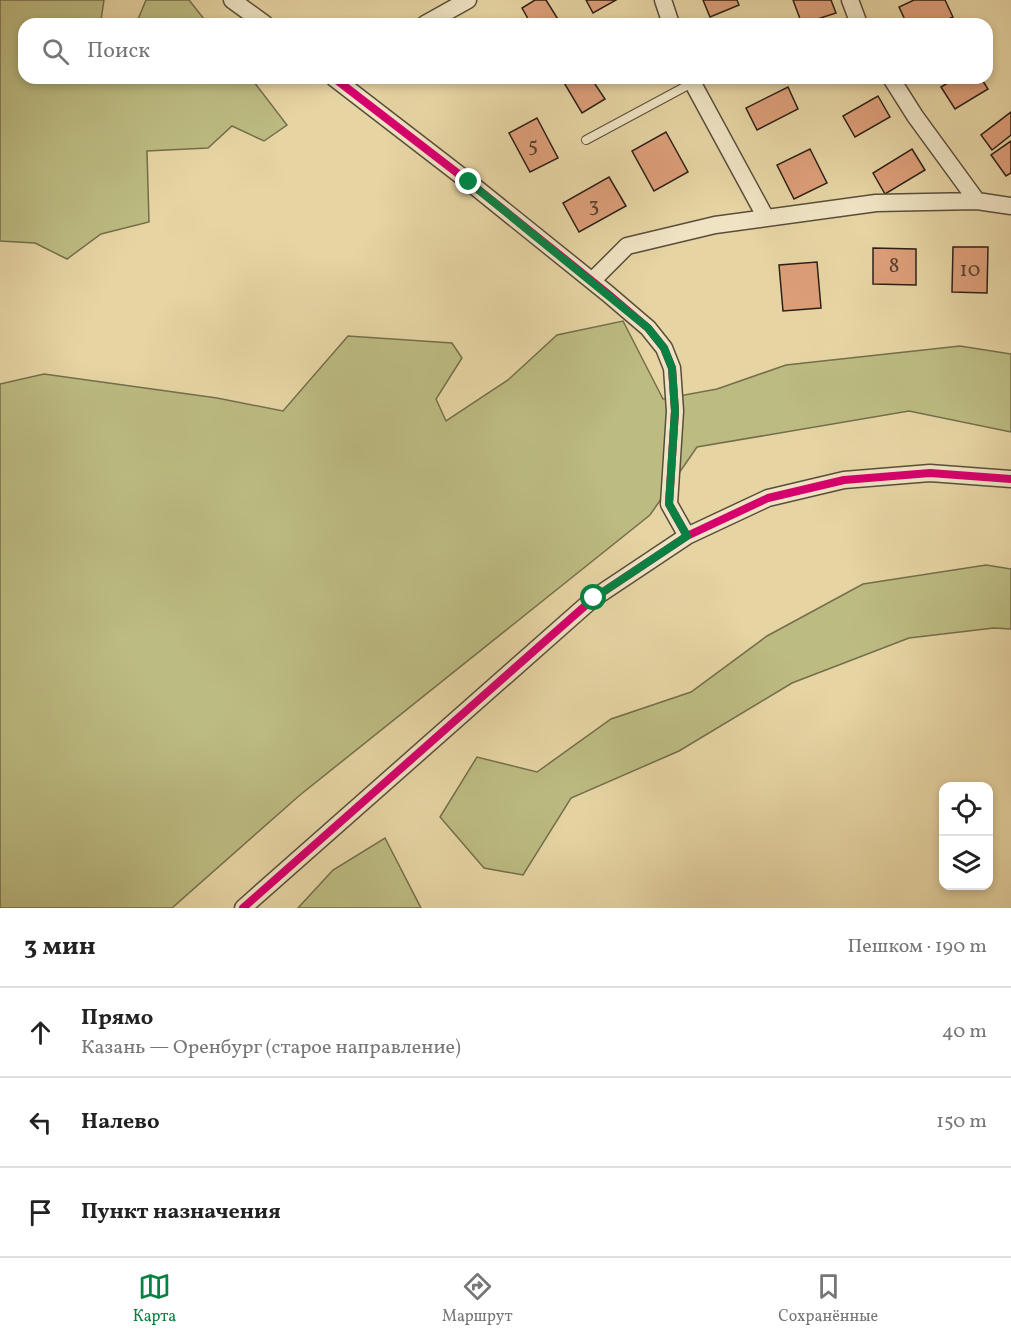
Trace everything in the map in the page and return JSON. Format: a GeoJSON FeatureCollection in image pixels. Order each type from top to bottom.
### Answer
{"type":"FeatureCollection","features":[{"type":"Feature","properties":{"kind":"street"},"geometry":{"type":"LineString","coordinates":[[232,0],[257,18]]}},
{"type":"Feature","properties":{"kind":"street"},"geometry":{"type":"LineString","coordinates":[[435,18],[468,0]]}},
{"type":"Feature","properties":{"kind":"street"},"geometry":{"type":"LineString","coordinates":[[663,0],[669,18]]}},
{"type":"Feature","properties":{"kind":"street"},"geometry":{"type":"LineString","coordinates":[[850,0],[857,18]]}},
{"type":"Feature","properties":{"kind":"street"},"geometry":{"type":"LineString","coordinates":[[342,84],[592,281],[648,328],[664,348],[672,368],[675,411],[669,504],[687,536]]}},
{"type":"Feature","properties":{"kind":"street"},"geometry":{"type":"LineString","coordinates":[[693,84],[766,218]]}},
{"type":"Feature","properties":{"kind":"street"},"geometry":{"type":"LineString","coordinates":[[895,84],[915,116],[977,201]]}},
{"type":"Feature","properties":{"kind":"street"},"geometry":{"type":"LineString","coordinates":[[592,281],[627,246],[715,225],[876,202],[977,201],[1011,206]]}},
{"type":"Feature","properties":{"kind":"street"},"geometry":{"type":"LineString","coordinates":[[243,908],[594,598],[687,536],[768,498],[844,480],[930,473],[1011,479]]}},
{"type":"Feature","properties":{"kind":"lane"},"geometry":{"type":"LineString","coordinates":[[586,140],[686,84]]}},
{"type":"Feature","properties":{"kind":"shaded area"},"geometry":{"type":"Polygon","coordinates":[[[0,0],[104,0],[101,18],[18,18],[18,84],[256,84],[287,125],[264,141],[232,126],[208,148],[147,151],[149,222],[101,234],[67,259],[35,243],[0,241],[0,0]]]}},
{"type":"Feature","properties":{"kind":"shaded area"},"geometry":{"type":"Polygon","coordinates":[[[146,0],[189,0],[203,18],[138,18],[146,0]]]}},
{"type":"Feature","properties":{"kind":"shaded area"},"geometry":{"type":"Polygon","coordinates":[[[623,321],[663,399],[717,389],[786,365],[960,346],[1011,354],[1011,432],[909,411],[697,447],[650,515],[300,795],[172,908],[0,908],[0,384],[44,374],[217,398],[283,411],[348,336],[452,343],[462,358],[436,399],[446,421],[508,380],[557,335],[623,321]]]}},
{"type":"Feature","properties":{"kind":"shaded area"},"geometry":{"type":"Polygon","coordinates":[[[986,565],[1011,569],[1011,629],[994,628],[909,638],[792,683],[679,751],[571,798],[523,875],[484,868],[440,817],[477,757],[537,772],[611,719],[691,692],[767,636],[863,584],[986,565]]]}},
{"type":"Feature","properties":{"kind":"shaded area"},"geometry":{"type":"Polygon","coordinates":[[[385,838],[421,908],[298,908],[333,870],[385,838]]]}},
{"type":"Feature","properties":{"kind":"building"},"geometry":{"type":"Polygon","coordinates":[[[535,0],[546,0],[557,18],[528,18],[522,8],[535,0]]]}},
{"type":"Feature","properties":{"kind":"building"},"geometry":{"type":"Polygon","coordinates":[[[586,0],[616,0],[593,13],[586,0]]]}},
{"type":"Feature","properties":{"kind":"building"},"geometry":{"type":"Polygon","coordinates":[[[703,0],[737,0],[739,5],[710,17],[703,0]]]}},
{"type":"Feature","properties":{"kind":"building"},"geometry":{"type":"Polygon","coordinates":[[[793,0],[831,0],[836,13],[821,18],[800,18],[793,0]]]}},
{"type":"Feature","properties":{"kind":"building"},"geometry":{"type":"Polygon","coordinates":[[[914,0],[945,0],[953,17],[904,18],[899,7],[914,0]]]}},
{"type":"Feature","properties":{"kind":"building"},"geometry":{"type":"Polygon","coordinates":[[[565,84],[595,84],[605,99],[582,113],[565,84]]]}},
{"type":"Feature","properties":{"kind":"building"},"geometry":{"type":"Polygon","coordinates":[[[946,84],[985,84],[988,89],[955,109],[941,87],[946,84]]]}},
{"type":"Feature","properties":{"kind":"building"},"geometry":{"type":"Polygon","coordinates":[[[788,87],[798,109],[757,130],[746,108],[788,87]]]}},
{"type":"Feature","properties":{"kind":"building"},"geometry":{"type":"Polygon","coordinates":[[[878,96],[890,117],[855,137],[843,116],[878,96]]]}},
{"type":"Feature","properties":{"kind":"building"},"geometry":{"type":"Polygon","coordinates":[[[1011,112],[1011,135],[992,150],[981,135],[1011,112]]]}},
{"type":"Feature","properties":{"kind":"building"},"geometry":{"type":"Polygon","coordinates":[[[537,118],[558,158],[530,172],[509,133],[537,118]]]}},
{"type":"Feature","properties":{"kind":"building"},"geometry":{"type":"Polygon","coordinates":[[[666,132],[688,172],[654,191],[632,151],[666,132]]]}},
{"type":"Feature","properties":{"kind":"building"},"geometry":{"type":"Polygon","coordinates":[[[1011,141],[1011,173],[1006,176],[991,155],[1011,141]]]}},
{"type":"Feature","properties":{"kind":"building"},"geometry":{"type":"Polygon","coordinates":[[[810,149],[827,183],[794,199],[777,165],[810,149]]]}},
{"type":"Feature","properties":{"kind":"building"},"geometry":{"type":"Polygon","coordinates":[[[912,149],[925,170],[885,194],[873,173],[912,149]]]}},
{"type":"Feature","properties":{"kind":"building"},"geometry":{"type":"Polygon","coordinates":[[[609,177],[626,206],[579,232],[563,203],[609,177]]]}},
{"type":"Feature","properties":{"kind":"building"},"geometry":{"type":"Polygon","coordinates":[[[953,247],[988,247],[987,293],[952,292],[953,247]]]}},
{"type":"Feature","properties":{"kind":"building"},"geometry":{"type":"Polygon","coordinates":[[[873,248],[916,249],[916,285],[873,284],[873,248]]]}},
{"type":"Feature","properties":{"kind":"building"},"geometry":{"type":"Polygon","coordinates":[[[817,262],[821,308],[783,311],[779,265],[817,262]]]}},
{"type":"Feature","properties":{"kind":"cycle path"},"geometry":{"type":"LineString","coordinates":[[342,84],[607,293],[648,328],[664,348],[672,368],[675,411],[669,504],[687,536]]}},
{"type":"Feature","properties":{"kind":"cycle path"},"geometry":{"type":"LineString","coordinates":[[243,908],[594,598],[687,536],[768,498],[844,480],[930,473],[1011,479]]}},
{"type":"Feature","properties":{"kind":"route"},"geometry":{"type":"LineString","coordinates":[[469,182],[648,328],[664,348],[672,368],[675,411],[669,504],[687,536],[594,598]]}}]}
